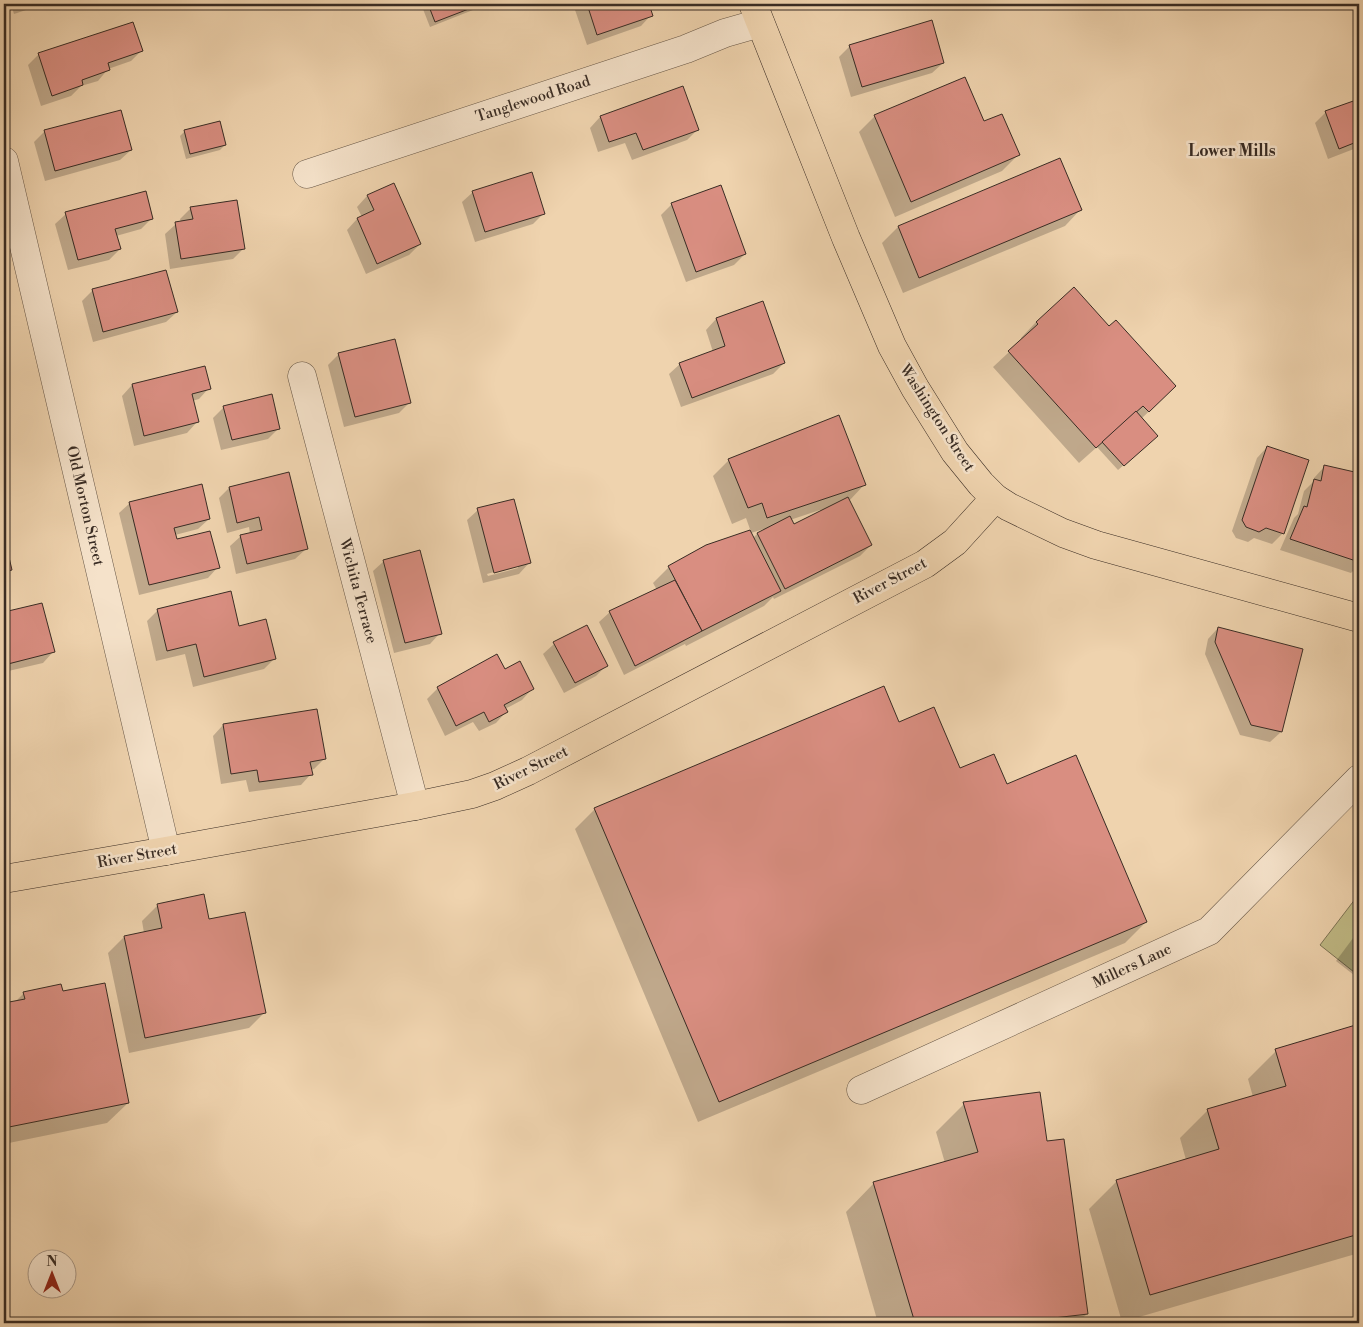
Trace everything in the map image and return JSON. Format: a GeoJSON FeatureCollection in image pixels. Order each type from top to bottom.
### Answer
{"type":"FeatureCollection","features":[{"type":"Feature","properties":{"kind":"main road","name":"Washington Street"},"geometry":{"type":"LineString","coordinates":[[756,13],[846,238],[892,346],[915,388],[955,452],[980,484],[995,498],[1018,512],[1063,533],[1096,545],[1359,618]]}},
{"type":"Feature","properties":{"kind":"main road","name":"River Street"},"geometry":{"type":"LineString","coordinates":[[4,879],[415,806],[472,794],[512,780],[908,573],[955,542],[995,498]]}},
{"type":"Feature","properties":{"kind":"street","name":"Tanglewood Road"},"geometry":{"type":"LineString","coordinates":[[307,174],[686,48],[726,33],[756,13]]}},
{"type":"Feature","properties":{"kind":"street","name":"Old Morton Street"},"geometry":{"type":"LineString","coordinates":[[4,161],[166,851]]}},
{"type":"Feature","properties":{"kind":"street","name":"Wichita Terrace"},"geometry":{"type":"LineString","coordinates":[[302,376],[415,806]]}},
{"type":"Feature","properties":{"kind":"street","name":"Millers Lane"},"geometry":{"type":"LineString","coordinates":[[861,1090],[1209,931],[1359,779]]}},
{"type":"Feature","properties":{"kind":"shaded area"},"geometry":{"type":"Polygon","coordinates":[[[1359,894],[1359,976],[1320,945],[1359,894]]]}},
{"type":"Feature","properties":{"kind":"building"},"geometry":{"type":"Polygon","coordinates":[[[428,4],[479,4],[479,5],[435,22],[428,4]]]}},
{"type":"Feature","properties":{"kind":"building"},"geometry":{"type":"Polygon","coordinates":[[[587,4],[649,4],[653,16],[597,35],[587,4]]]}},
{"type":"Feature","properties":{"kind":"building"},"geometry":{"type":"Polygon","coordinates":[[[932,20],[944,63],[862,87],[849,45],[932,20]]]}},
{"type":"Feature","properties":{"kind":"building"},"geometry":{"type":"Polygon","coordinates":[[[133,22],[143,51],[108,63],[110,70],[82,80],[83,85],[52,96],[38,53],[133,22]]]}},
{"type":"Feature","properties":{"kind":"building"},"geometry":{"type":"Polygon","coordinates":[[[965,77],[984,121],[1002,114],[1020,155],[911,202],[874,115],[965,77]]]}},
{"type":"Feature","properties":{"kind":"building"},"geometry":{"type":"Polygon","coordinates":[[[683,86],[699,130],[643,150],[636,133],[609,142],[600,116],[683,86]]]}},
{"type":"Feature","properties":{"kind":"building"},"geometry":{"type":"Polygon","coordinates":[[[1359,99],[1359,141],[1339,149],[1325,111],[1359,99]]]}},
{"type":"Feature","properties":{"kind":"building"},"geometry":{"type":"Polygon","coordinates":[[[121,110],[132,150],[55,171],[44,130],[121,110]]]}},
{"type":"Feature","properties":{"kind":"building"},"geometry":{"type":"Polygon","coordinates":[[[220,121],[226,145],[190,154],[184,130],[220,121]]]}},
{"type":"Feature","properties":{"kind":"building"},"geometry":{"type":"Polygon","coordinates":[[[1060,158],[1082,210],[919,278],[898,226],[1060,158]]]}},
{"type":"Feature","properties":{"kind":"building"},"geometry":{"type":"Polygon","coordinates":[[[532,172],[545,214],[485,232],[472,191],[532,172]]]}},
{"type":"Feature","properties":{"kind":"building"},"geometry":{"type":"Polygon","coordinates":[[[394,183],[421,244],[377,264],[357,218],[374,210],[367,195],[394,183]]]}},
{"type":"Feature","properties":{"kind":"building"},"geometry":{"type":"Polygon","coordinates":[[[721,185],[746,254],[696,272],[671,203],[721,185]]]}},
{"type":"Feature","properties":{"kind":"building"},"geometry":{"type":"Polygon","coordinates":[[[146,191],[153,219],[115,229],[121,249],[78,260],[65,212],[146,191]]]}},
{"type":"Feature","properties":{"kind":"building"},"geometry":{"type":"Polygon","coordinates":[[[237,200],[245,249],[181,259],[175,222],[193,219],[190,207],[237,200]]]}},
{"type":"Feature","properties":{"kind":"building"},"geometry":{"type":"Polygon","coordinates":[[[166,270],[178,312],[103,332],[92,289],[166,270]]]}},
{"type":"Feature","properties":{"kind":"building"},"geometry":{"type":"Polygon","coordinates":[[[1074,287],[1109,326],[1116,320],[1176,386],[1149,412],[1143,406],[1096,448],[1008,351],[1038,324],[1036,322],[1074,287]]]}},
{"type":"Feature","properties":{"kind":"building"},"geometry":{"type":"Polygon","coordinates":[[[763,301],[785,363],[692,398],[679,363],[725,346],[716,318],[763,301]]]}},
{"type":"Feature","properties":{"kind":"building"},"geometry":{"type":"Polygon","coordinates":[[[395,339],[411,403],[355,417],[338,353],[395,339]]]}},
{"type":"Feature","properties":{"kind":"building"},"geometry":{"type":"Polygon","coordinates":[[[205,366],[211,389],[192,394],[199,422],[144,436],[132,384],[205,366]]]}},
{"type":"Feature","properties":{"kind":"building"},"geometry":{"type":"Polygon","coordinates":[[[272,394],[280,429],[232,440],[223,406],[272,394]]]}},
{"type":"Feature","properties":{"kind":"building"},"geometry":{"type":"Polygon","coordinates":[[[1136,411],[1158,436],[1124,466],[1102,442],[1136,411]]]}},
{"type":"Feature","properties":{"kind":"building"},"geometry":{"type":"Polygon","coordinates":[[[839,415],[866,485],[767,518],[762,503],[748,508],[728,459],[839,415]]]}},
{"type":"Feature","properties":{"kind":"building"},"geometry":{"type":"Polygon","coordinates":[[[1267,446],[1309,460],[1284,534],[1266,528],[1259,532],[1246,527],[1242,520],[1267,446]]]}},
{"type":"Feature","properties":{"kind":"building"},"geometry":{"type":"Polygon","coordinates":[[[1324,465],[1359,473],[1359,562],[1290,539],[1304,506],[1307,507],[1314,479],[1321,481],[1324,465]]]}},
{"type":"Feature","properties":{"kind":"building"},"geometry":{"type":"Polygon","coordinates":[[[289,472],[308,549],[247,564],[240,535],[262,530],[259,517],[237,523],[229,487],[289,472]]]}},
{"type":"Feature","properties":{"kind":"building"},"geometry":{"type":"Polygon","coordinates":[[[202,484],[210,519],[174,528],[177,539],[210,531],[220,568],[149,585],[129,502],[202,484]]]}},
{"type":"Feature","properties":{"kind":"building"},"geometry":{"type":"Polygon","coordinates":[[[848,497],[872,545],[785,589],[757,533],[790,516],[794,524],[848,497]]]}},
{"type":"Feature","properties":{"kind":"building"},"geometry":{"type":"Polygon","coordinates":[[[514,499],[531,563],[494,573],[477,508],[514,499]]]}},
{"type":"Feature","properties":{"kind":"building"},"geometry":{"type":"Polygon","coordinates":[[[750,530],[781,591],[702,631],[668,566],[706,545],[750,530]]]}},
{"type":"Feature","properties":{"kind":"building"},"geometry":{"type":"Polygon","coordinates":[[[4,536],[12,570],[4,572],[4,536]]]}},
{"type":"Feature","properties":{"kind":"building"},"geometry":{"type":"Polygon","coordinates":[[[420,550],[442,634],[405,643],[383,560],[420,550]]]}},
{"type":"Feature","properties":{"kind":"building"},"geometry":{"type":"Polygon","coordinates":[[[675,580],[702,631],[635,666],[609,611],[675,580]]]}},
{"type":"Feature","properties":{"kind":"building"},"geometry":{"type":"Polygon","coordinates":[[[231,591],[239,626],[266,619],[276,659],[204,677],[196,644],[167,651],[157,609],[231,591]]]}},
{"type":"Feature","properties":{"kind":"building"},"geometry":{"type":"Polygon","coordinates":[[[42,603],[55,652],[4,665],[4,612],[42,603]]]}},
{"type":"Feature","properties":{"kind":"building"},"geometry":{"type":"Polygon","coordinates":[[[587,625],[608,666],[575,683],[553,642],[587,625]]]}},
{"type":"Feature","properties":{"kind":"building"},"geometry":{"type":"Polygon","coordinates":[[[1218,627],[1303,649],[1282,732],[1251,725],[1215,642],[1218,627]]]}},
{"type":"Feature","properties":{"kind":"building"},"geometry":{"type":"Polygon","coordinates":[[[497,654],[505,669],[520,661],[534,689],[504,705],[508,712],[489,722],[484,712],[456,726],[437,687],[497,654]]]}},
{"type":"Feature","properties":{"kind":"building"},"geometry":{"type":"Polygon","coordinates":[[[884,686],[899,722],[934,707],[960,768],[994,754],[1007,784],[1076,755],[1147,922],[719,1102],[594,808],[884,686]]]}},
{"type":"Feature","properties":{"kind":"building"},"geometry":{"type":"Polygon","coordinates":[[[317,709],[326,759],[310,762],[313,775],[259,782],[257,770],[231,774],[223,724],[317,709]]]}},
{"type":"Feature","properties":{"kind":"building"},"geometry":{"type":"Polygon","coordinates":[[[204,894],[209,919],[245,912],[266,1013],[145,1038],[124,936],[162,928],[157,904],[204,894]]]}},
{"type":"Feature","properties":{"kind":"building"},"geometry":{"type":"Polygon","coordinates":[[[105,983],[129,1103],[4,1128],[4,1003],[25,999],[23,992],[61,984],[63,991],[105,983]]]}},
{"type":"Feature","properties":{"kind":"building"},"geometry":{"type":"Polygon","coordinates":[[[1359,1024],[1359,1234],[1150,1295],[1116,1180],[1219,1149],[1207,1109],[1286,1086],[1275,1049],[1359,1024]]]}},
{"type":"Feature","properties":{"kind":"building"},"geometry":{"type":"Polygon","coordinates":[[[1040,1092],[1047,1141],[1064,1139],[1088,1314],[1011,1323],[915,1323],[873,1182],[978,1152],[963,1102],[1040,1092]]]}},
{"type":"Feature","properties":{"kind":"district","name":"Lower Mills"},"geometry":{"type":"Point","coordinates":[1232,151]}}]}
